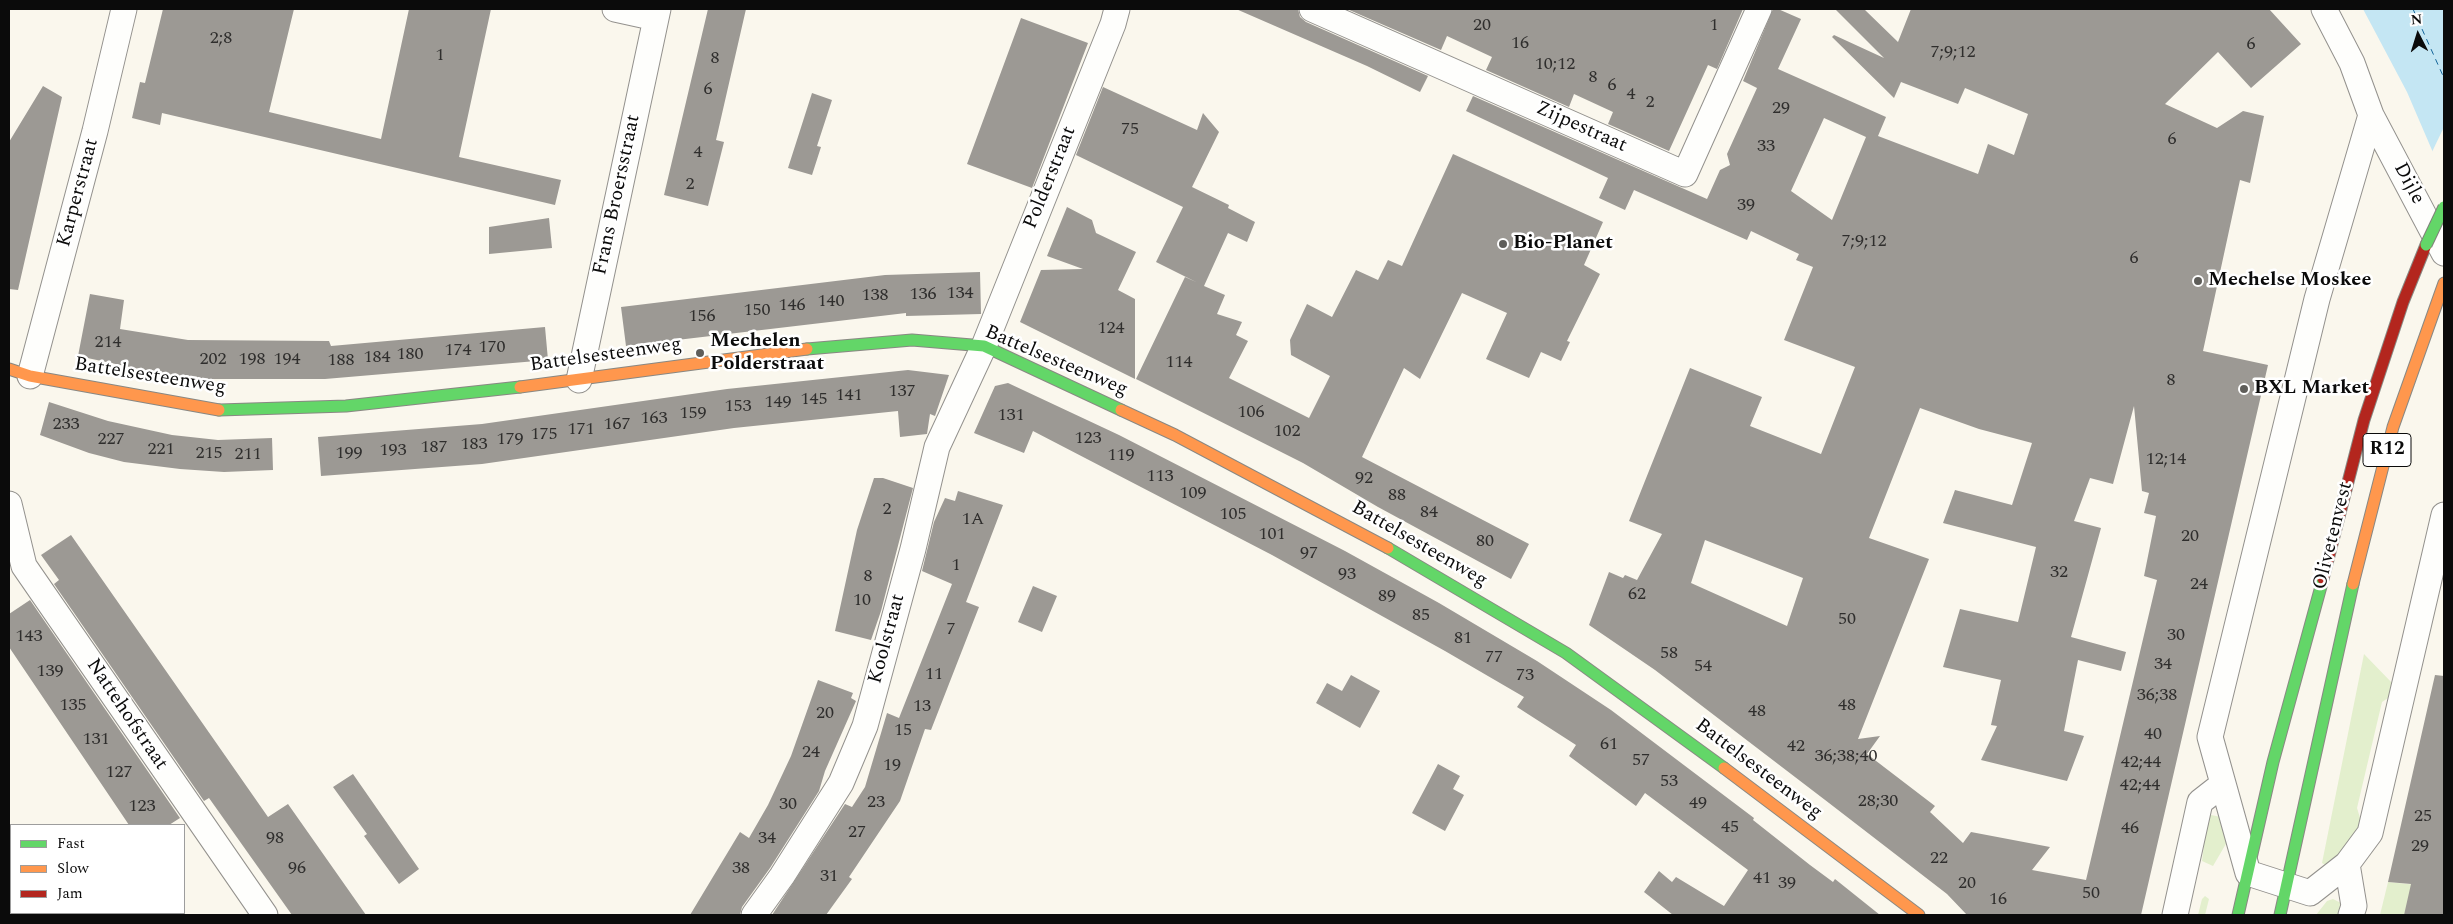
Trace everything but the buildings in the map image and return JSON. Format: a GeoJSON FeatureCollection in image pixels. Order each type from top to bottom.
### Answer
{"type":"FeatureCollection","features":[{"type":"Feature","properties":{"kind":"main road","name":"Olivetenvest"},"geometry":{"type":"LineString","coordinates":[[2238,915],[2274,762],[2364,420],[2403,302],[2435,249],[2444,207]]}},
{"type":"Feature","properties":{"kind":"main road","name":"Olivetenvest"},"geometry":{"type":"LineString","coordinates":[[2280,915],[2343,622],[2393,426],[2444,283]]}},
{"type":"Feature","properties":{"kind":"main road","name":"Battelsesteenweg"},"geometry":{"type":"LineString","coordinates":[[19,372],[213,410],[346,406],[579,380],[690,363],[850,345],[912,340],[984,346],[1175,435],[1365,534],[1566,653],[1755,790],[1919,915]]}},
{"type":"Feature","properties":{"kind":"street","name":"Karperstraat"},"geometry":{"type":"LineString","coordinates":[[19,372],[95,131],[124,9]]}},
{"type":"Feature","properties":{"kind":"street"},"geometry":{"type":"LineString","coordinates":[[614,9],[657,13]]}},
{"type":"Feature","properties":{"kind":"street","name":"Polderstraat"},"geometry":{"type":"LineString","coordinates":[[984,346],[1113,24],[1117,9]]}},
{"type":"Feature","properties":{"kind":"street","name":"Zijpestraat"},"geometry":{"type":"LineString","coordinates":[[1312,9],[1685,174],[1759,9]]}},
{"type":"Feature","properties":{"kind":"street","name":"Dijle"},"geometry":{"type":"LineString","coordinates":[[2324,9],[2352,63],[2371,115],[2435,249]]}},
{"type":"Feature","properties":{"kind":"street","name":"Frans Broersstraat"},"geometry":{"type":"LineString","coordinates":[[579,380],[657,13]]}},
{"type":"Feature","properties":{"kind":"street","name":"Olivetenvest"},"geometry":{"type":"LineString","coordinates":[[2248,873],[2210,737],[2317,299],[2371,115]]}},
{"type":"Feature","properties":{"kind":"street","name":"Koolstraat"},"geometry":{"type":"LineString","coordinates":[[754,915],[782,876],[842,783],[862,734],[913,549],[937,447],[984,346]]}},
{"type":"Feature","properties":{"kind":"street","name":"Nattehofstraat"},"geometry":{"type":"LineString","coordinates":[[9,504],[24,566],[266,915]]}},
{"type":"Feature","properties":{"kind":"street"},"geometry":{"type":"LineString","coordinates":[[2248,873],[2310,893],[2347,864],[2370,833],[2444,515]]}},
{"type":"Feature","properties":{"kind":"street"},"geometry":{"type":"LineString","coordinates":[[2175,915],[2200,802],[2223,784]]}},
{"type":"Feature","properties":{"kind":"street"},"geometry":{"type":"LineString","coordinates":[[2347,864],[2354,906],[2352,915]]}},
{"type":"Feature","properties":{"kind":"green space"},"geometry":{"type":"Polygon","coordinates":[[[2364,654],[2394,685],[2391,696],[2382,702],[2357,808],[2361,821],[2356,836],[2329,867],[2322,863],[2364,654]]]}},
{"type":"Feature","properties":{"kind":"green space"},"geometry":{"type":"Polygon","coordinates":[[[2211,815],[2221,817],[2230,837],[2213,866],[2202,861],[2204,845],[2198,836],[2203,820],[2211,815]]]}},
{"type":"Feature","properties":{"kind":"green space"},"geometry":{"type":"Polygon","coordinates":[[[2388,882],[2417,885],[2444,883],[2444,914],[2407,905],[2404,915],[2380,915],[2388,882]]]}},
{"type":"Feature","properties":{"kind":"green space"},"geometry":{"type":"Polygon","coordinates":[[[2205,896],[2209,899],[2205,915],[2198,915],[2202,899],[2205,896]]]}},
{"type":"Feature","properties":{"kind":"green space"},"geometry":{"type":"Polygon","coordinates":[[[2333,899],[2341,903],[2341,915],[2316,915],[2327,901],[2333,899]]]}},
{"type":"Feature","properties":{"kind":"water"},"geometry":{"type":"Polygon","coordinates":[[[2363,9],[2444,9],[2444,178],[2407,92],[2363,9]]]}},
{"type":"Feature","properties":{"kind":"pier"},"geometry":{"type":"Polygon","coordinates":[[[2444,127],[2444,180],[2431,154],[2444,127]]]}},
{"type":"Feature","properties":{"kind":"ferry route"},"geometry":{"type":"LineString","coordinates":[[2413,9],[2444,78]]}},
{"type":"Feature","properties":{"kind":"traffic: fast"},"geometry":{"type":"LineString","coordinates":[[2426,245],[2444,207]]}},
{"type":"Feature","properties":{"kind":"traffic: fast"},"geometry":{"type":"LineString","coordinates":[[807,349],[912,340],[984,346],[1121,410]]}},
{"type":"Feature","properties":{"kind":"traffic: fast"},"geometry":{"type":"LineString","coordinates":[[219,410],[346,406],[520,387]]}},
{"type":"Feature","properties":{"kind":"traffic: fast"},"geometry":{"type":"LineString","coordinates":[[1388,548],[1566,653],[1724,768]]}},
{"type":"Feature","properties":{"kind":"traffic: fast"},"geometry":{"type":"LineString","coordinates":[[2238,915],[2273,762],[2323,579]]}},
{"type":"Feature","properties":{"kind":"traffic: fast"},"geometry":{"type":"LineString","coordinates":[[2280,915],[2353,584]]}},
{"type":"Feature","properties":{"kind":"traffic: slow"},"geometry":{"type":"LineString","coordinates":[[2353,584],[2393,427],[2444,283]]}},
{"type":"Feature","properties":{"kind":"traffic: slow"},"geometry":{"type":"LineString","coordinates":[[520,387],[807,349]]}},
{"type":"Feature","properties":{"kind":"traffic: slow"},"geometry":{"type":"LineString","coordinates":[[9,369],[30,376],[219,410]]}},
{"type":"Feature","properties":{"kind":"traffic: slow"},"geometry":{"type":"LineString","coordinates":[[1121,410],[1175,435],[1388,548]]}},
{"type":"Feature","properties":{"kind":"traffic: slow"},"geometry":{"type":"LineString","coordinates":[[1724,768],[1919,915]]}},
{"type":"Feature","properties":{"kind":"traffic: jam"},"geometry":{"type":"LineString","coordinates":[[2323,579],[2364,420],[2403,302],[2426,245]]}},
{"type":"Feature","properties":{"kind":"place","name":"Bio-Planet"},"geometry":{"type":"Point","coordinates":[1503,244]}},
{"type":"Feature","properties":{"kind":"place","name":"Mechelse Moskee"},"geometry":{"type":"Point","coordinates":[2198,281]}},
{"type":"Feature","properties":{"kind":"place","name":"Mechelen Polderstraat"},"geometry":{"type":"Point","coordinates":[700,353]}},
{"type":"Feature","properties":{"kind":"place","name":"BXL Market"},"geometry":{"type":"Point","coordinates":[2244,389]}}]}
